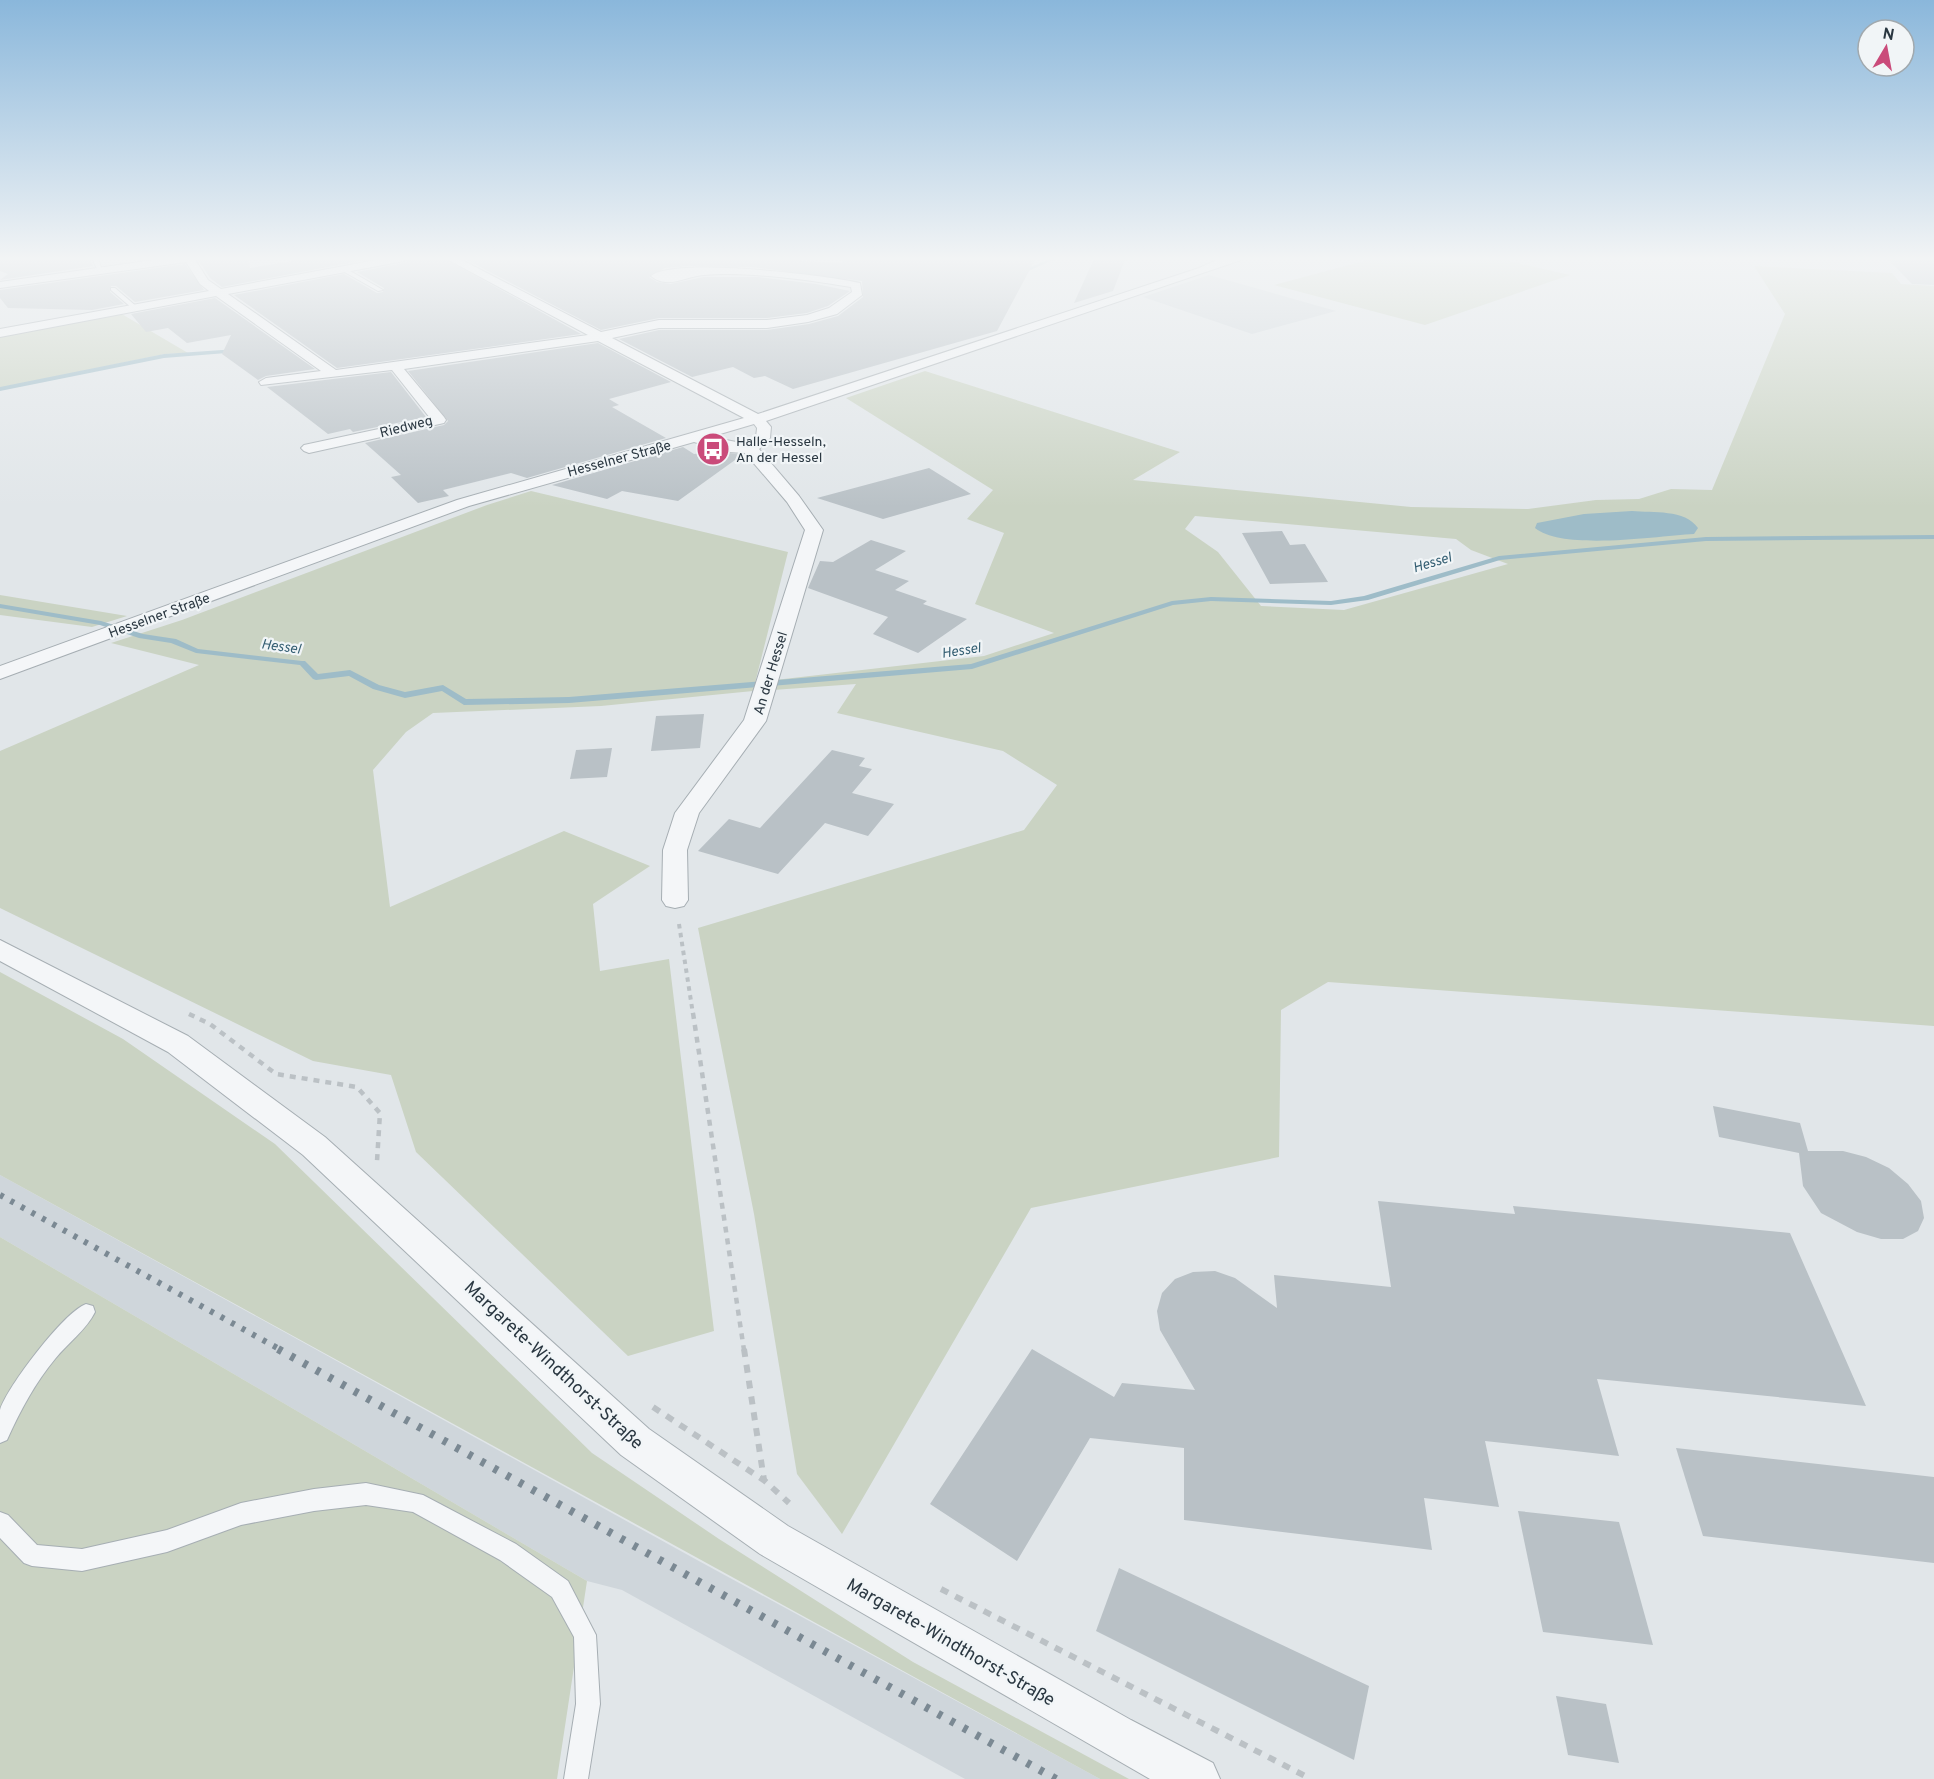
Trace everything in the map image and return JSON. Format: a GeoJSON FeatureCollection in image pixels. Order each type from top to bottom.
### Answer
{"type":"FeatureCollection","features":[{"type":"Feature","properties":{"kind":"street"},"geometry":{"type":"LineString","coordinates":[[286,341],[333,374]]}},
{"type":"Feature","properties":{"kind":"street"},"geometry":{"type":"LineString","coordinates":[[266,382],[566,341]]}},
{"type":"Feature","properties":{"kind":"street"},"geometry":{"type":"LineString","coordinates":[[609,341],[757,419],[764,427],[763,438],[750,449],[727,447],[695,437]]}},
{"type":"Feature","properties":{"kind":"street","name":"Hesselner Straße"},"geometry":{"type":"LineString","coordinates":[[0,673],[463,503],[757,419],[991,341]]}},
{"type":"Feature","properties":{"kind":"street","name":"Riedweg"},"geometry":{"type":"LineString","coordinates":[[309,448],[439,420],[395,366]]}},
{"type":"Feature","properties":{"kind":"street","name":"An der Hessel"},"geometry":{"type":"LineString","coordinates":[[675,900],[675,850],[687,813],[755,721],[814,530],[793,499],[750,449]]}},
{"type":"Feature","properties":{"kind":"street","name":"Margarete-Windthorst-Straße"},"geometry":{"type":"LineString","coordinates":[[0,950],[178,1044],[314,1146],[459,1277],[635,1442],[785,1525],[1115,1736],[1197,1779]]}},
{"type":"Feature","properties":{"kind":"lane"},"geometry":{"type":"LineString","coordinates":[[0,1433],[15,1399],[37,1364],[86,1312]]}},
{"type":"Feature","properties":{"kind":"lane"},"geometry":{"type":"LineString","coordinates":[[0,1523],[32,1555],[82,1560],[167,1541],[241,1514],[314,1500],[366,1494],[416,1502],[508,1552],[560,1589],[585,1635],[588,1704],[576,1779]]}},
{"type":"Feature","properties":{"kind":"path"},"geometry":{"type":"LineString","coordinates":[[675,900],[765,1481],[785,1525]]}},
{"type":"Feature","properties":{"kind":"path"},"geometry":{"type":"LineString","coordinates":[[178,1009],[210,1024],[276,1074],[357,1087],[380,1113],[377,1162],[386,1170]]}},
{"type":"Feature","properties":{"kind":"path"},"geometry":{"type":"LineString","coordinates":[[644,1401],[765,1481],[785,1525]]}},
{"type":"Feature","properties":{"kind":"path"},"geometry":{"type":"LineString","coordinates":[[929,1584],[1311,1779]]}},
{"type":"Feature","properties":{"kind":"shaded area"},"geometry":{"type":"Polygon","coordinates":[[[0,1175],[697,1560],[1100,1779],[965,1779],[622,1590],[587,1581],[0,1237],[0,1175]]]}},
{"type":"Feature","properties":{"kind":"green space"},"geometry":{"type":"Polygon","coordinates":[[[0,341],[168,341],[188,353],[165,354],[0,388],[0,341]]]}},
{"type":"Feature","properties":{"kind":"green space"},"geometry":{"type":"Polygon","coordinates":[[[1774,341],[1934,341],[1934,1026],[1328,982],[1281,1010],[1279,1157],[1031,1208],[842,1534],[797,1474],[754,1214],[698,928],[1024,830],[1057,785],[1003,751],[837,713],[856,684],[773,690],[775,680],[984,656],[1054,633],[975,604],[1004,533],[967,519],[993,490],[846,398],[925,371],[1180,452],[1133,480],[1411,507],[1528,509],[1596,500],[1639,499],[1671,489],[1712,490],[1774,341]],[[1195,516],[1185,529],[1218,552],[1261,606],[1344,610],[1508,564],[1471,550],[1456,539],[1195,516]]]}},
{"type":"Feature","properties":{"kind":"green space"},"geometry":{"type":"Polygon","coordinates":[[[531,491],[788,552],[753,691],[601,706],[433,713],[406,732],[373,770],[390,907],[564,831],[650,866],[593,904],[600,971],[669,959],[714,1331],[628,1356],[416,1152],[391,1075],[313,1061],[0,908],[0,751],[199,665],[111,643],[182,620],[487,505],[531,491]]]}},
{"type":"Feature","properties":{"kind":"green space"},"geometry":{"type":"Polygon","coordinates":[[[0,595],[127,616],[92,627],[0,615],[0,595]]]}},
{"type":"Feature","properties":{"kind":"green space"},"geometry":{"type":"Polygon","coordinates":[[[0,972],[123,1039],[275,1144],[592,1453],[719,1539],[913,1662],[1129,1779],[1100,1779],[0,1175],[0,972]]]}},
{"type":"Feature","properties":{"kind":"green space"},"geometry":{"type":"Polygon","coordinates":[[[0,1237],[587,1581],[557,1779],[0,1779],[0,1237]]]}},
{"type":"Feature","properties":{"kind":"water"},"geometry":{"type":"Polygon","coordinates":[[[1632,511],[1677,515],[1692,522],[1698,528],[1694,534],[1588,541],[1548,535],[1535,528],[1537,523],[1584,514],[1632,511]]]}},
{"type":"Feature","properties":{"kind":"building"},"geometry":{"type":"Polygon","coordinates":[[[228,341],[276,341],[315,369],[266,376],[258,380],[222,354],[228,341]]]}},
{"type":"Feature","properties":{"kind":"building"},"geometry":{"type":"Polygon","coordinates":[[[299,341],[531,341],[337,368],[299,341]]]}},
{"type":"Feature","properties":{"kind":"building"},"geometry":{"type":"Polygon","coordinates":[[[623,341],[962,341],[793,389],[765,376],[754,378],[733,367],[692,377],[623,341]]]}},
{"type":"Feature","properties":{"kind":"building"},"geometry":{"type":"Polygon","coordinates":[[[598,343],[671,382],[609,399],[619,405],[612,407],[666,438],[527,478],[511,473],[443,490],[449,496],[418,503],[391,477],[401,475],[365,443],[444,425],[448,421],[408,371],[598,343]]]}},
{"type":"Feature","properties":{"kind":"building"},"geometry":{"type":"Polygon","coordinates":[[[391,372],[426,417],[353,432],[350,429],[328,434],[267,387],[391,372]]]}},
{"type":"Feature","properties":{"kind":"building"},"geometry":{"type":"Polygon","coordinates":[[[683,447],[694,454],[715,451],[742,455],[678,501],[622,491],[607,499],[552,485],[683,447]]]}},
{"type":"Feature","properties":{"kind":"building"},"geometry":{"type":"Polygon","coordinates":[[[929,468],[971,494],[883,519],[817,498],[929,468]]]}},
{"type":"Feature","properties":{"kind":"building"},"geometry":{"type":"Polygon","coordinates":[[[1282,531],[1290,545],[1305,544],[1328,582],[1270,584],[1242,533],[1282,531]]]}},
{"type":"Feature","properties":{"kind":"building"},"geometry":{"type":"Polygon","coordinates":[[[871,540],[906,551],[875,570],[909,581],[895,590],[927,601],[923,604],[967,619],[918,653],[873,634],[888,617],[808,588],[820,561],[833,562],[871,540]]]}},
{"type":"Feature","properties":{"kind":"building"},"geometry":{"type":"Polygon","coordinates":[[[704,714],[700,748],[651,751],[656,716],[704,714]]]}},
{"type":"Feature","properties":{"kind":"building"},"geometry":{"type":"Polygon","coordinates":[[[612,748],[607,777],[570,779],[576,750],[612,748]]]}},
{"type":"Feature","properties":{"kind":"building"},"geometry":{"type":"Polygon","coordinates":[[[832,750],[865,758],[859,766],[872,769],[852,793],[894,804],[868,836],[825,823],[778,874],[698,851],[729,819],[760,828],[832,750]]]}},
{"type":"Feature","properties":{"kind":"building"},"geometry":{"type":"Polygon","coordinates":[[[1713,1106],[1800,1123],[1808,1151],[1843,1151],[1866,1157],[1889,1168],[1908,1184],[1921,1201],[1924,1218],[1918,1231],[1903,1239],[1881,1239],[1857,1232],[1821,1213],[1803,1186],[1799,1153],[1719,1137],[1713,1106]]]}},
{"type":"Feature","properties":{"kind":"building"},"geometry":{"type":"Polygon","coordinates":[[[1378,1201],[1515,1214],[1513,1206],[1790,1233],[1866,1406],[1597,1379],[1619,1456],[1485,1441],[1499,1507],[1424,1498],[1432,1550],[1184,1520],[1184,1448],[1090,1438],[1017,1561],[930,1504],[1032,1349],[1114,1397],[1122,1383],[1195,1390],[1160,1330],[1157,1311],[1162,1293],[1175,1279],[1193,1272],[1215,1271],[1235,1278],[1277,1308],[1274,1275],[1391,1287],[1378,1201]]]}},
{"type":"Feature","properties":{"kind":"building"},"geometry":{"type":"Polygon","coordinates":[[[1676,1448],[1934,1477],[1934,1563],[1703,1536],[1676,1448]]]}},
{"type":"Feature","properties":{"kind":"building"},"geometry":{"type":"Polygon","coordinates":[[[1518,1511],[1619,1522],[1653,1645],[1543,1632],[1518,1511]]]}},
{"type":"Feature","properties":{"kind":"building"},"geometry":{"type":"Polygon","coordinates":[[[1119,1568],[1369,1686],[1354,1760],[1096,1631],[1119,1568]]]}},
{"type":"Feature","properties":{"kind":"building"},"geometry":{"type":"Polygon","coordinates":[[[1556,1696],[1606,1704],[1619,1763],[1568,1755],[1556,1696]]]}},
{"type":"Feature","properties":{"kind":"waterway"},"geometry":{"type":"LineString","coordinates":[[0,389],[164,356],[237,351]]}},
{"type":"Feature","properties":{"kind":"waterway","name":"Hessel"},"geometry":{"type":"LineString","coordinates":[[0,606],[101,623],[142,636],[173,641],[196,651],[302,663],[316,677],[350,673],[376,687],[405,695],[443,688],[464,702],[569,700],[972,666],[1172,603],[1211,599],[1331,603],[1365,598],[1499,558],[1706,539],[1934,537]]}},
{"type":"Feature","properties":{"kind":"railway"},"geometry":{"type":"LineString","coordinates":[[0,1195],[281,1350]]}},
{"type":"Feature","properties":{"kind":"railway"},"geometry":{"type":"LineString","coordinates":[[278,1349],[1056,1779]]}},
{"type":"Feature","properties":{"kind":"place","name":"Halle-Hesseln, An der Hessel"},"geometry":{"type":"Point","coordinates":[713,449]}}]}
